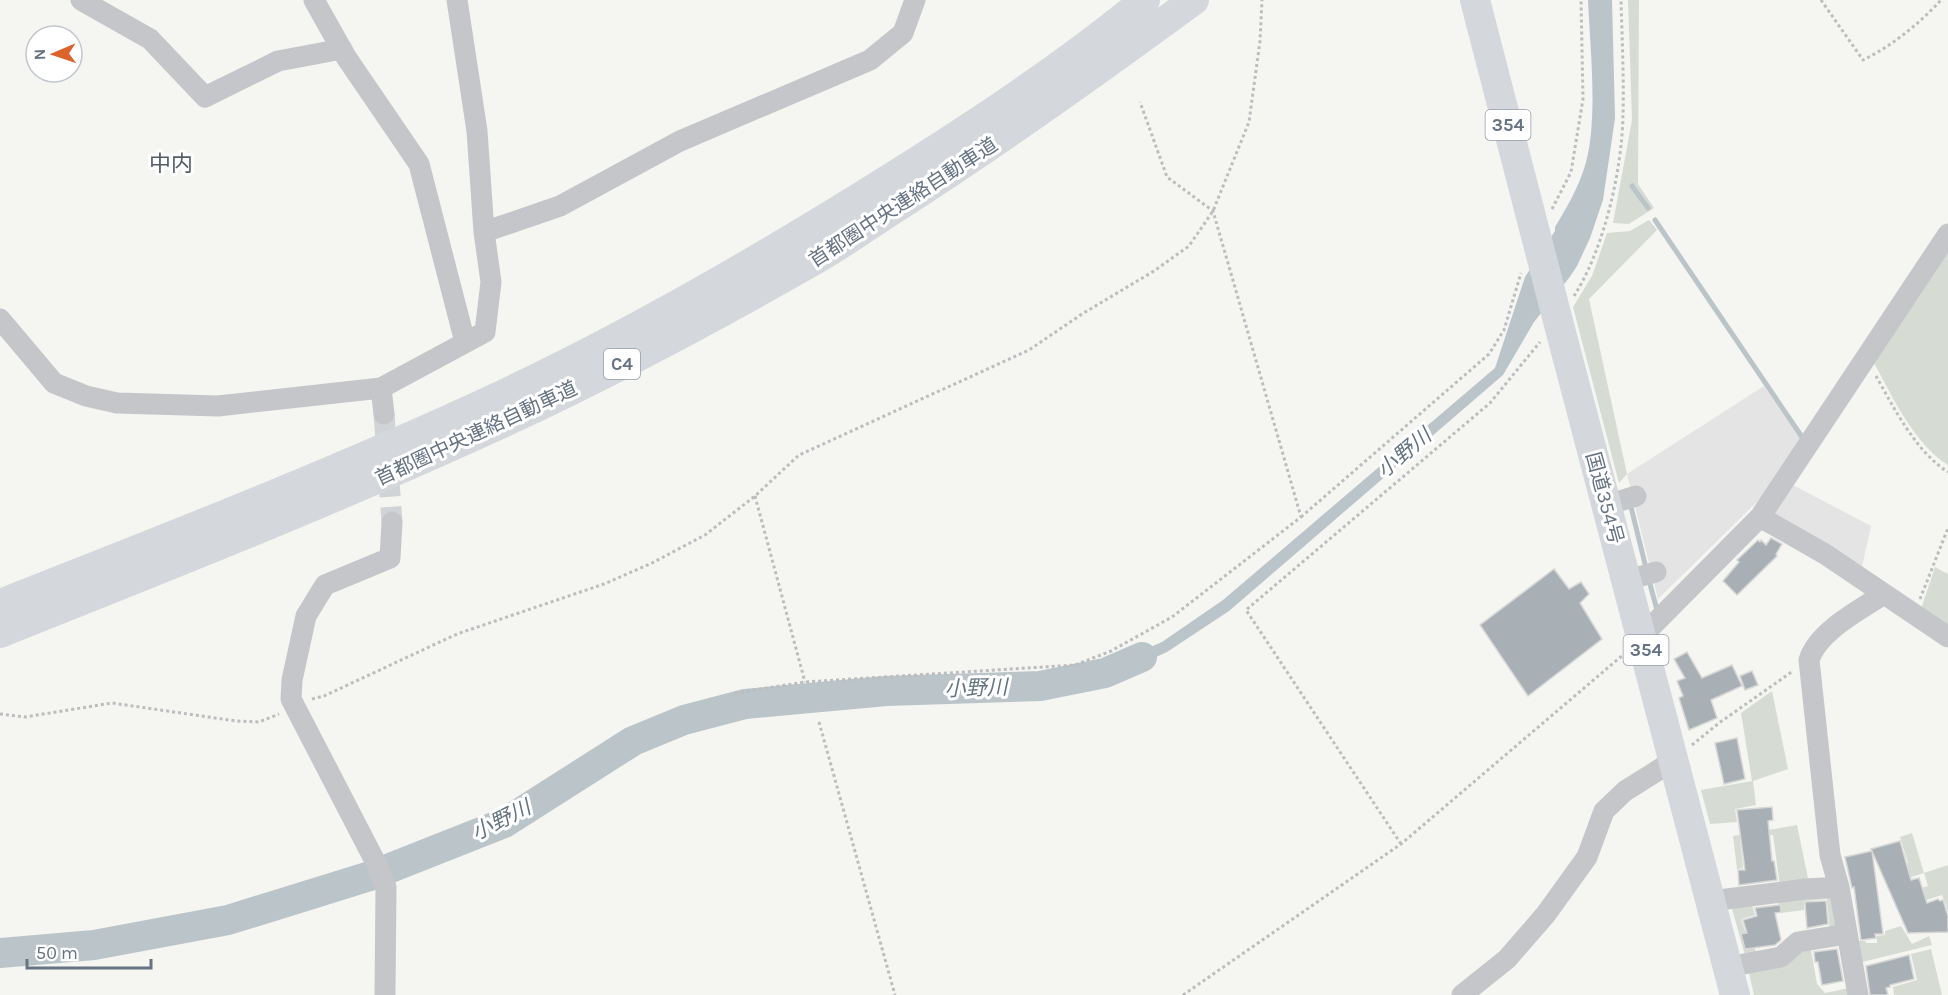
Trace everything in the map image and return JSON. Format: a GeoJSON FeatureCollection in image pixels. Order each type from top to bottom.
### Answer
{"type":"FeatureCollection","features":[{"type":"Feature","properties":{"kind":"highway","name":"首都圏中央連絡自動車道"},"geometry":{"type":"LineString","coordinates":[[0,604],[186,531],[352,462],[501,395],[636,328],[801,235],[944,145],[1041,81],[1145,0]]}},
{"type":"Feature","properties":{"kind":"highway","name":"首都圏中央連絡自動車道"},"geometry":{"type":"LineString","coordinates":[[0,633],[359,487],[510,419],[645,353],[814,260],[1054,102],[1194,0]]}},
{"type":"Feature","properties":{"kind":"highway","name":"国道354号"},"geometry":{"type":"LineString","coordinates":[[1475,0],[1533,246],[1556,314],[1732,981]]}},
{"type":"Feature","properties":{"kind":"street"},"geometry":{"type":"LineString","coordinates":[[81,0],[150,39],[205,97],[278,61],[342,49]]}},
{"type":"Feature","properties":{"kind":"street"},"geometry":{"type":"LineString","coordinates":[[314,0],[342,49],[419,164],[465,342]]}},
{"type":"Feature","properties":{"kind":"street"},"geometry":{"type":"LineString","coordinates":[[0,319],[54,383],[86,396],[117,403],[218,406],[381,388],[484,332],[491,282],[484,232],[477,131],[457,0]]}},
{"type":"Feature","properties":{"kind":"street"},"geometry":{"type":"LineString","coordinates":[[484,232],[560,206],[680,141],[870,60],[903,33],[915,0]]}},
{"type":"Feature","properties":{"kind":"street"},"geometry":{"type":"LineString","coordinates":[[1642,636],[1760,517],[1948,234]]}},
{"type":"Feature","properties":{"kind":"street"},"geometry":{"type":"LineString","coordinates":[[381,388],[384,414]]}},
{"type":"Feature","properties":{"kind":"street"},"geometry":{"type":"LineString","coordinates":[[1607,505],[1636,496]]}},
{"type":"Feature","properties":{"kind":"street"},"geometry":{"type":"LineString","coordinates":[[1760,517],[1825,554],[1948,637]]}},
{"type":"Feature","properties":{"kind":"street"},"geometry":{"type":"LineString","coordinates":[[385,995],[386,887],[376,863],[291,699],[292,680],[306,616],[325,585],[390,558],[392,522]]}},
{"type":"Feature","properties":{"kind":"street"},"geometry":{"type":"LineString","coordinates":[[1627,580],[1656,572]]}},
{"type":"Feature","properties":{"kind":"street"},"geometry":{"type":"LineString","coordinates":[[1858,995],[1839,887],[1830,855],[1809,660],[1814,648],[1830,631],[1884,594]]}},
{"type":"Feature","properties":{"kind":"street"},"geometry":{"type":"LineString","coordinates":[[1462,995],[1507,959],[1546,914],[1587,857],[1604,811],[1625,791],[1673,759]]}},
{"type":"Feature","properties":{"kind":"street"},"geometry":{"type":"LineString","coordinates":[[1711,901],[1839,887]]}},
{"type":"Feature","properties":{"kind":"street"},"geometry":{"type":"LineString","coordinates":[[1732,981],[1781,957],[1798,942],[1847,934]]}},
{"type":"Feature","properties":{"kind":"path"},"geometry":{"type":"LineString","coordinates":[[0,714],[25,717],[112,703],[236,721],[259,722],[294,705],[324,696],[457,634],[604,584],[652,563],[705,535],[755,496],[799,455],[1029,350],[1082,314],[1154,271],[1189,246],[1213,211],[1249,122],[1260,41],[1262,0]]}},
{"type":"Feature","properties":{"kind":"path"},"geometry":{"type":"LineString","coordinates":[[735,693],[805,682],[1075,665],[1111,651],[1172,617],[1301,517],[1489,354],[1504,330],[1533,246],[1571,172],[1576,153],[1583,99],[1581,0]]}},
{"type":"Feature","properties":{"kind":"path"},"geometry":{"type":"LineString","coordinates":[[1401,844],[1246,609],[1490,403],[1556,314],[1584,281],[1606,224],[1619,156],[1623,117],[1621,0]]}},
{"type":"Feature","properties":{"kind":"path"},"geometry":{"type":"LineString","coordinates":[[1821,0],[1863,60],[1875,54],[1927,16],[1941,0]]}},
{"type":"Feature","properties":{"kind":"path"},"geometry":{"type":"LineString","coordinates":[[1140,102],[1167,177],[1213,211],[1301,517]]}},
{"type":"Feature","properties":{"kind":"path"},"geometry":{"type":"LineString","coordinates":[[1866,358],[1902,423],[1937,465],[1948,471]]}},
{"type":"Feature","properties":{"kind":"path"},"geometry":{"type":"LineString","coordinates":[[755,496],[805,682]]}},
{"type":"Feature","properties":{"kind":"path"},"geometry":{"type":"LineString","coordinates":[[1914,614],[1948,528]]}},
{"type":"Feature","properties":{"kind":"path"},"geometry":{"type":"LineString","coordinates":[[1184,995],[1401,844],[1630,649],[1642,636]]}},
{"type":"Feature","properties":{"kind":"path"},"geometry":{"type":"LineString","coordinates":[[1673,759],[1719,723],[1809,660]]}},
{"type":"Feature","properties":{"kind":"path"},"geometry":{"type":"LineString","coordinates":[[819,722],[895,995]]}},
{"type":"Feature","properties":{"kind":"shaded area"},"geometry":{"type":"Polygon","coordinates":[[[1628,0],[1639,0],[1638,184],[1654,208],[1629,224],[1613,223],[1632,120],[1628,0]]]}},
{"type":"Feature","properties":{"kind":"shaded area"},"geometry":{"type":"Polygon","coordinates":[[[1649,220],[1657,230],[1589,299],[1627,474],[1619,483],[1573,307],[1592,276],[1607,233],[1630,231],[1649,220]]]}},
{"type":"Feature","properties":{"kind":"shaded area"},"geometry":{"type":"Polygon","coordinates":[[[1948,248],[1948,465],[1936,456],[1914,432],[1873,361],[1948,248]]]}},
{"type":"Feature","properties":{"kind":"shaded area"},"geometry":{"type":"Polygon","coordinates":[[[1764,386],[1801,439],[1764,495],[1658,599],[1627,474],[1764,386]]]}},
{"type":"Feature","properties":{"kind":"shaded area"},"geometry":{"type":"Polygon","coordinates":[[[1789,483],[1871,526],[1861,571],[1776,517],[1773,512],[1789,483]]]}},
{"type":"Feature","properties":{"kind":"shaded area"},"geometry":{"type":"Polygon","coordinates":[[[1935,567],[1948,574],[1948,630],[1921,609],[1935,567]]]}},
{"type":"Feature","properties":{"kind":"shaded area"},"geometry":{"type":"Polygon","coordinates":[[[1772,691],[1788,769],[1753,781],[1756,805],[1735,809],[1737,822],[1710,824],[1701,790],[1752,781],[1741,713],[1772,691]]]}},
{"type":"Feature","properties":{"kind":"shaded area"},"geometry":{"type":"Polygon","coordinates":[[[1797,825],[1809,883],[1780,886],[1773,835],[1740,839],[1743,868],[1737,869],[1733,836],[1797,825]]]}},
{"type":"Feature","properties":{"kind":"shaded area"},"geometry":{"type":"Polygon","coordinates":[[[1912,833],[1924,873],[1905,879],[1901,865],[1908,863],[1900,837],[1912,833]]]}},
{"type":"Feature","properties":{"kind":"shaded area"},"geometry":{"type":"Polygon","coordinates":[[[1948,865],[1948,911],[1942,895],[1917,903],[1913,891],[1928,886],[1924,873],[1948,865]]]}},
{"type":"Feature","properties":{"kind":"shaded area"},"geometry":{"type":"Polygon","coordinates":[[[1834,896],[1840,930],[1830,931],[1827,899],[1804,901],[1804,910],[1781,913],[1777,898],[1834,896]]]}},
{"type":"Feature","properties":{"kind":"shaded area"},"geometry":{"type":"Polygon","coordinates":[[[1751,902],[1755,915],[1741,919],[1745,931],[1750,931],[1757,957],[1746,959],[1731,905],[1751,902]]]}},
{"type":"Feature","properties":{"kind":"shaded area"},"geometry":{"type":"Polygon","coordinates":[[[1901,926],[1912,944],[1929,936],[1932,945],[1862,962],[1857,941],[1877,943],[1877,936],[1885,935],[1885,931],[1901,926]]]}},
{"type":"Feature","properties":{"kind":"shaded area"},"geometry":{"type":"Polygon","coordinates":[[[1810,945],[1817,984],[1825,993],[1849,988],[1850,995],[1754,995],[1748,969],[1810,945]]]}},
{"type":"Feature","properties":{"kind":"shaded area"},"geometry":{"type":"Polygon","coordinates":[[[1931,949],[1942,995],[1894,995],[1893,987],[1917,980],[1911,954],[1931,949]]]}},
{"type":"Feature","properties":{"kind":"water"},"geometry":{"type":"Polygon","coordinates":[[[1588,0],[1612,0],[1615,118],[1603,200],[1590,238],[1577,266],[1534,322],[1503,375],[1229,611],[1167,652],[1105,680],[1105,667],[1162,642],[1223,600],[1495,368],[1525,277],[1555,231],[1578,184],[1589,151],[1592,86],[1588,0]]]}},
{"type":"Feature","properties":{"kind":"building"},"geometry":{"type":"Polygon","coordinates":[[[1771,538],[1782,544],[1777,556],[1737,595],[1723,581],[1739,562],[1737,560],[1758,540],[1766,545],[1771,538]]]}},
{"type":"Feature","properties":{"kind":"building"},"geometry":{"type":"Polygon","coordinates":[[[1554,569],[1569,589],[1581,582],[1589,594],[1580,603],[1602,639],[1528,696],[1480,625],[1554,569]]]}},
{"type":"Feature","properties":{"kind":"building"},"geometry":{"type":"Polygon","coordinates":[[[1687,652],[1702,678],[1732,665],[1742,686],[1711,700],[1717,718],[1689,730],[1679,698],[1683,696],[1677,681],[1685,678],[1674,659],[1687,652]]]}},
{"type":"Feature","properties":{"kind":"building"},"geometry":{"type":"Polygon","coordinates":[[[1752,671],[1758,685],[1745,690],[1740,676],[1752,671]]]}},
{"type":"Feature","properties":{"kind":"building"},"geometry":{"type":"Polygon","coordinates":[[[1737,738],[1745,779],[1724,784],[1715,743],[1737,738]]]}},
{"type":"Feature","properties":{"kind":"building"},"geometry":{"type":"Polygon","coordinates":[[[1772,807],[1773,820],[1768,821],[1772,861],[1774,861],[1777,880],[1739,885],[1738,870],[1745,870],[1737,810],[1772,807]]]}},
{"type":"Feature","properties":{"kind":"building"},"geometry":{"type":"Polygon","coordinates":[[[1900,841],[1911,880],[1919,878],[1927,903],[1938,899],[1943,900],[1948,916],[1948,932],[1908,933],[1871,849],[1900,841]]]}},
{"type":"Feature","properties":{"kind":"building"},"geometry":{"type":"Polygon","coordinates":[[[1872,851],[1883,934],[1875,934],[1876,938],[1861,940],[1854,887],[1852,888],[1845,857],[1872,851]]]}},
{"type":"Feature","properties":{"kind":"building"},"geometry":{"type":"Polygon","coordinates":[[[1826,901],[1828,924],[1807,928],[1805,902],[1826,901]]]}},
{"type":"Feature","properties":{"kind":"building"},"geometry":{"type":"Polygon","coordinates":[[[1780,905],[1781,912],[1775,913],[1781,940],[1775,945],[1745,949],[1741,934],[1747,933],[1743,920],[1757,916],[1755,908],[1780,905]]]}},
{"type":"Feature","properties":{"kind":"building"},"geometry":{"type":"Polygon","coordinates":[[[1837,949],[1843,981],[1822,985],[1814,952],[1837,949]]]}},
{"type":"Feature","properties":{"kind":"building"},"geometry":{"type":"Polygon","coordinates":[[[1909,955],[1914,979],[1890,985],[1886,988],[1888,995],[1870,995],[1866,966],[1909,955]]]}},
{"type":"Feature","properties":{"kind":"waterway"},"geometry":{"type":"LineString","coordinates":[[1632,186],[1648,208]]}},
{"type":"Feature","properties":{"kind":"waterway"},"geometry":{"type":"LineString","coordinates":[[1655,220],[1804,440]]}},
{"type":"Feature","properties":{"kind":"waterway"},"geometry":{"type":"LineString","coordinates":[[1631,507],[1646,568]]}},
{"type":"Feature","properties":{"kind":"waterway"},"geometry":{"type":"LineString","coordinates":[[1650,584],[1657,610]]}},
{"type":"Feature","properties":{"kind":"waterway","name":"小野川"},"geometry":{"type":"LineString","coordinates":[[0,953],[94,945],[228,920],[370,876],[504,823],[633,741],[684,720],[745,704],[886,691],[1040,686],[1105,673],[1142,657]]}},
{"type":"Feature","properties":{"kind":"tunnel"},"geometry":{"type":"LineString","coordinates":[[384,414],[392,522]]}},
{"type":"Feature","properties":{"kind":"district","name":"中内"},"geometry":{"type":"Point","coordinates":[171,163]}}]}
